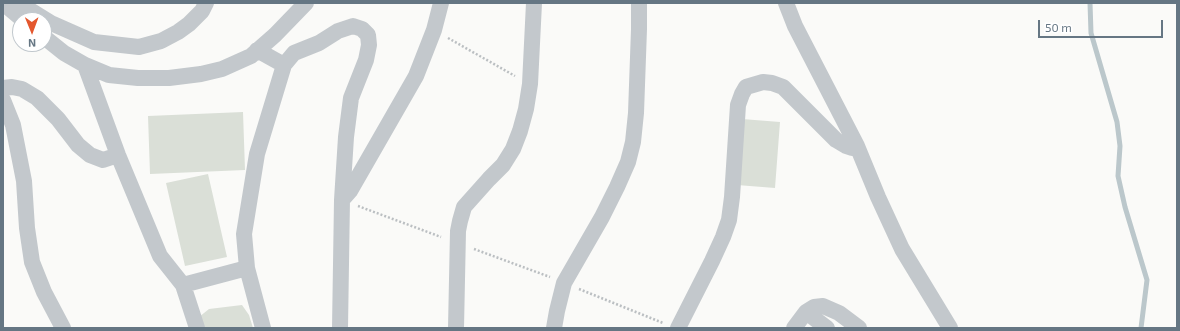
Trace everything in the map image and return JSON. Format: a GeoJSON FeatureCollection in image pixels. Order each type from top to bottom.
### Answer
{"type":"FeatureCollection","features":[{"type":"Feature","properties":{"kind":"street"},"geometry":{"type":"LineString","coordinates":[[3,3],[14,12]]}},
{"type":"Feature","properties":{"kind":"street"},"geometry":{"type":"LineString","coordinates":[[21,3],[51,23],[94,42],[139,47],[161,41],[178,32],[189,24],[202,11],[206,3]]}},
{"type":"Feature","properties":{"kind":"street"},"geometry":{"type":"LineString","coordinates":[[52,43],[64,53],[85,65],[109,74],[138,78],[169,78],[201,74],[222,69],[251,56],[275,35],[306,3]]}},
{"type":"Feature","properties":{"kind":"street"},"geometry":{"type":"LineString","coordinates":[[342,200],[350,191],[416,76],[434,30],[441,3]]}},
{"type":"Feature","properties":{"kind":"street"},"geometry":{"type":"LineString","coordinates":[[456,328],[458,231],[464,207],[503,165],[513,149],[520,131],[526,109],[530,84],[534,3]]}},
{"type":"Feature","properties":{"kind":"street"},"geometry":{"type":"LineString","coordinates":[[554,328],[564,282],[602,217],[628,162],[633,142],[636,114],[639,3]]}},
{"type":"Feature","properties":{"kind":"street"},"geometry":{"type":"LineString","coordinates":[[786,3],[795,26],[857,146],[902,249],[950,328]]}},
{"type":"Feature","properties":{"kind":"street"},"geometry":{"type":"LineString","coordinates":[[263,328],[247,268],[244,234],[257,154],[284,65],[294,53],[319,43],[338,31],[353,26],[362,29],[368,35],[369,44],[366,60],[351,98],[343,165],[340,328]]}},
{"type":"Feature","properties":{"kind":"street"},"geometry":{"type":"LineString","coordinates":[[257,50],[284,65]]}},
{"type":"Feature","properties":{"kind":"street"},"geometry":{"type":"LineString","coordinates":[[85,65],[118,156],[160,256],[183,285],[197,328]]}},
{"type":"Feature","properties":{"kind":"street"},"geometry":{"type":"LineString","coordinates":[[674,327],[712,260],[729,220],[738,105],[746,87],[763,82],[772,83],[783,87],[836,140],[852,148],[857,146]]}},
{"type":"Feature","properties":{"kind":"street"},"geometry":{"type":"LineString","coordinates":[[3,88],[12,87],[22,89],[37,98],[58,119],[78,145],[90,155],[103,160],[118,156]]}},
{"type":"Feature","properties":{"kind":"street"},"geometry":{"type":"LineString","coordinates":[[3,100],[13,125],[24,181],[32,262],[44,292],[63,328]]}},
{"type":"Feature","properties":{"kind":"street"},"geometry":{"type":"LineString","coordinates":[[183,285],[247,268]]}},
{"type":"Feature","properties":{"kind":"street"},"geometry":{"type":"LineString","coordinates":[[794,328],[806,312],[814,307],[823,306],[839,313],[859,328]]}},
{"type":"Feature","properties":{"kind":"street"},"geometry":{"type":"LineString","coordinates":[[806,312],[827,328]]}},
{"type":"Feature","properties":{"kind":"path"},"geometry":{"type":"LineString","coordinates":[[434,30],[530,84]]}},
{"type":"Feature","properties":{"kind":"path"},"geometry":{"type":"LineString","coordinates":[[342,200],[564,282],[674,327]]}},
{"type":"Feature","properties":{"kind":"shaded area"},"geometry":{"type":"Polygon","coordinates":[[[243,112],[245,170],[150,174],[148,116],[243,112]]]}},
{"type":"Feature","properties":{"kind":"shaded area"},"geometry":{"type":"Polygon","coordinates":[[[742,119],[780,122],[775,188],[737,185],[742,119]]]}},
{"type":"Feature","properties":{"kind":"shaded area"},"geometry":{"type":"Polygon","coordinates":[[[208,174],[227,257],[185,266],[166,183],[208,174]]]}},
{"type":"Feature","properties":{"kind":"shaded area"},"geometry":{"type":"Polygon","coordinates":[[[242,305],[249,315],[253,328],[204,328],[199,317],[209,309],[242,305]]]}},
{"type":"Feature","properties":{"kind":"waterway"},"geometry":{"type":"LineString","coordinates":[[1090,3],[1091,33],[1117,122],[1120,146],[1118,176],[1125,207],[1147,280],[1141,328]]}}]}
